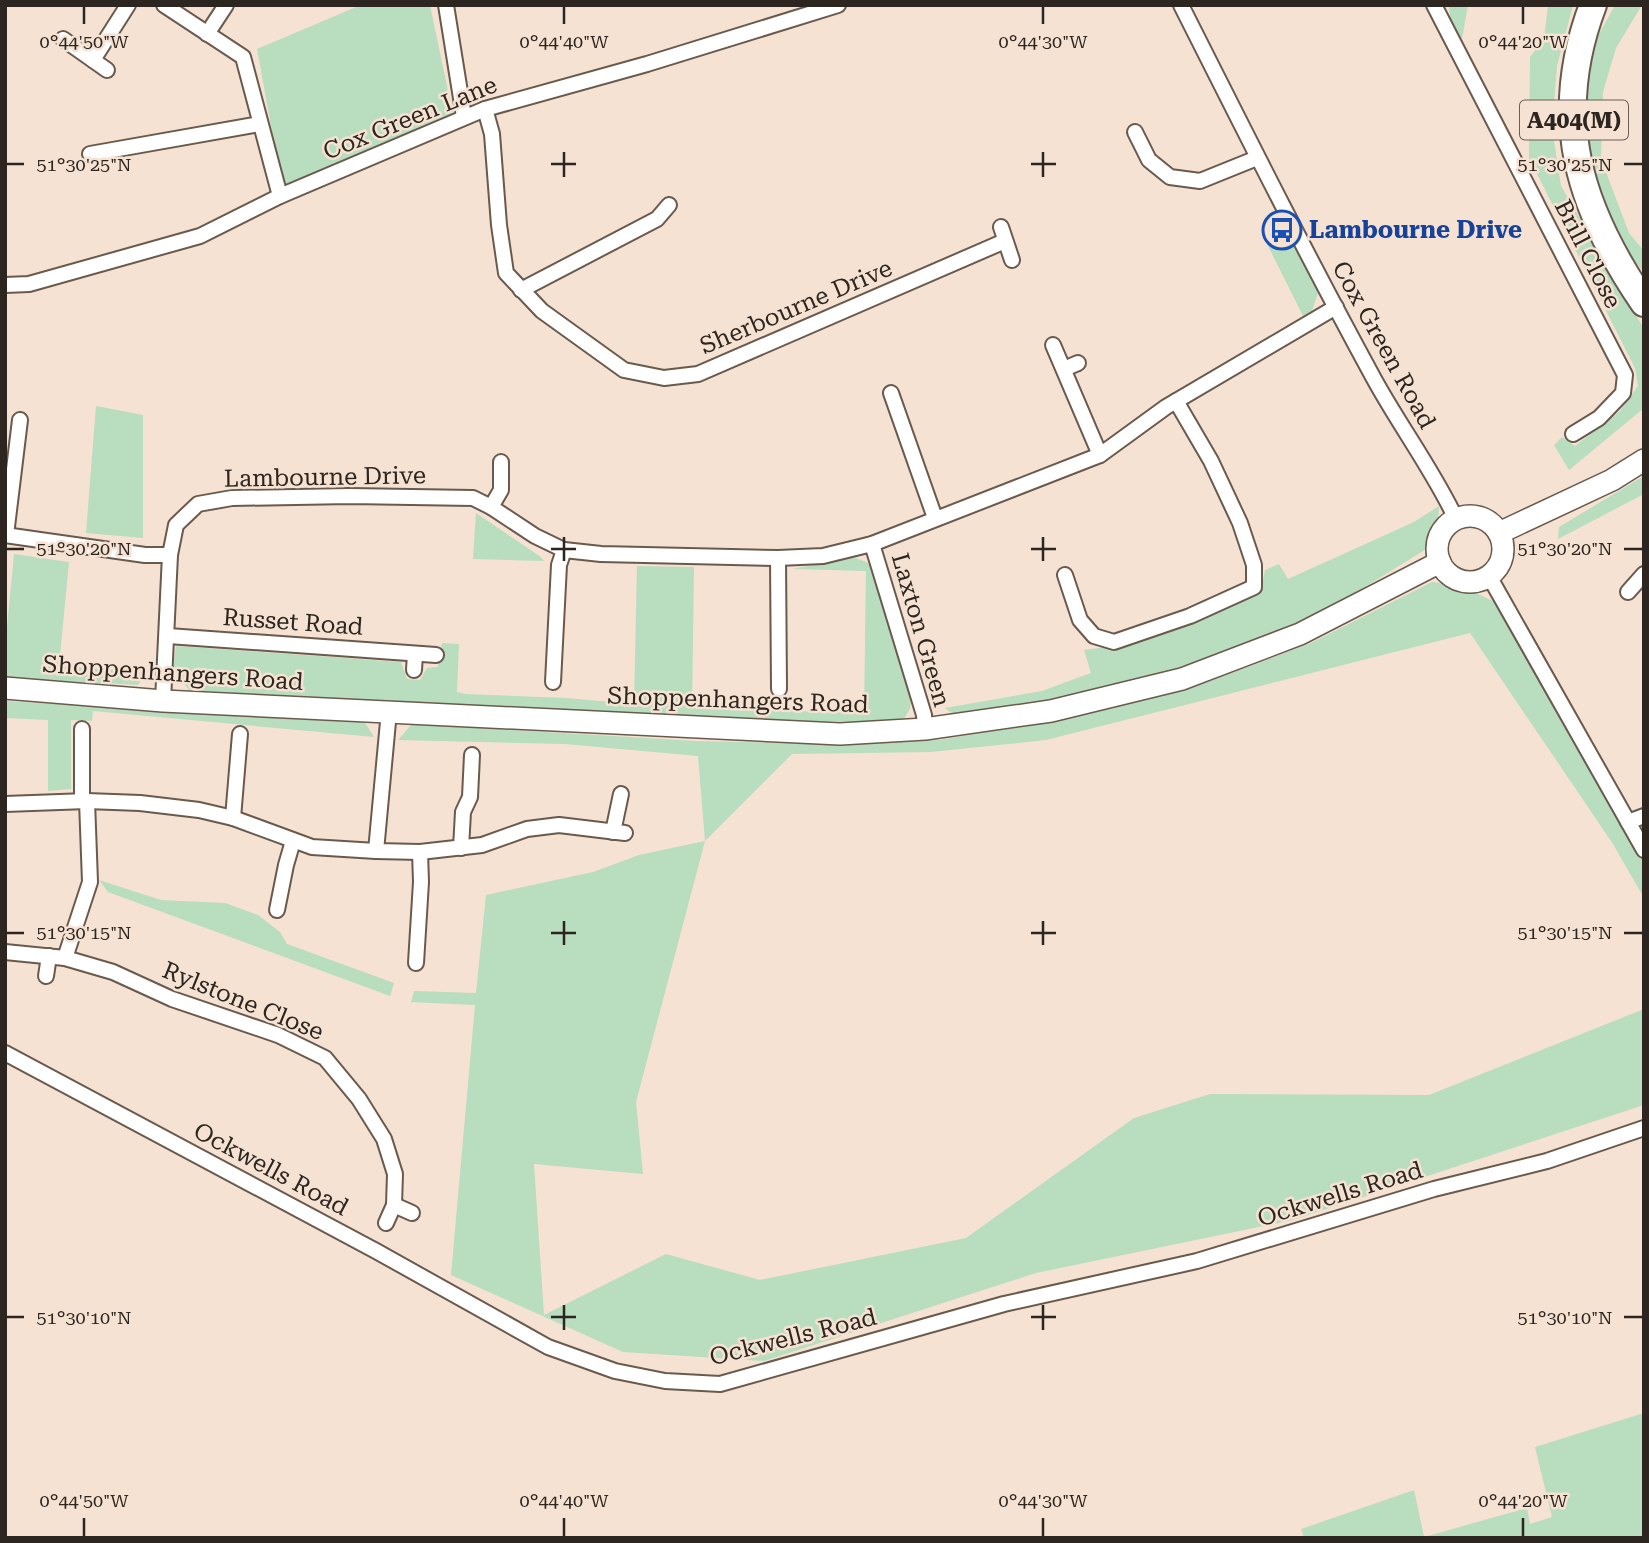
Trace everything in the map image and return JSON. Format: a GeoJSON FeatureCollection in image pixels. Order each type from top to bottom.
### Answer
{"type":"FeatureCollection","features":[{"type":"Feature","properties":{"kind":"highway","name":"A404(M)"},"geometry":{"type":"LineString","coordinates":[[1593,5],[1580,44],[1574,90],[1577,155],[1583,189],[1601,233],[1644,303]]}},
{"type":"Feature","properties":{"kind":"street"},"geometry":{"type":"LineString","coordinates":[[93,60],[128,5]]}},
{"type":"Feature","properties":{"kind":"street"},"geometry":{"type":"LineString","coordinates":[[164,5],[243,57],[280,195]]}},
{"type":"Feature","properties":{"kind":"street"},"geometry":{"type":"LineString","coordinates":[[207,34],[226,5]]}},
{"type":"Feature","properties":{"kind":"street"},"geometry":{"type":"LineString","coordinates":[[446,5],[464,117]]}},
{"type":"Feature","properties":{"kind":"street","name":"Cox Green Lane"},"geometry":{"type":"LineString","coordinates":[[5,285],[29,284],[200,236],[280,195],[485,109],[647,64],[838,5]]}},
{"type":"Feature","properties":{"kind":"street","name":"Cox Green Road"},"geometry":{"type":"LineString","coordinates":[[1181,5],[1257,158],[1375,381],[1456,519]]}},
{"type":"Feature","properties":{"kind":"street","name":"Brill Close"},"geometry":{"type":"LineString","coordinates":[[1434,5],[1625,374],[1623,393],[1599,418],[1573,433]]}},
{"type":"Feature","properties":{"kind":"street"},"geometry":{"type":"LineString","coordinates":[[63,39],[107,70]]}},
{"type":"Feature","properties":{"kind":"street","name":"Sherbourne Drive"},"geometry":{"type":"LineString","coordinates":[[485,109],[492,134],[499,225],[506,273],[541,311],[624,370],[664,378],[698,374],[1003,234],[1012,260]]}},
{"type":"Feature","properties":{"kind":"street"},"geometry":{"type":"LineString","coordinates":[[90,154],[259,124]]}},
{"type":"Feature","properties":{"kind":"street"},"geometry":{"type":"LineString","coordinates":[[1135,132],[1149,160],[1170,177],[1200,181],[1257,158]]}},
{"type":"Feature","properties":{"kind":"street"},"geometry":{"type":"LineString","coordinates":[[521,290],[657,219],[670,205]]}},
{"type":"Feature","properties":{"kind":"street","name":"Lambourne Drive"},"geometry":{"type":"LineString","coordinates":[[163,701],[170,555],[176,525],[198,504],[232,498],[473,498],[535,536],[564,550],[601,554],[778,558],[823,556],[872,544],[1100,455],[1138,425],[1176,401],[1336,307]]}},
{"type":"Feature","properties":{"kind":"street"},"geometry":{"type":"LineString","coordinates":[[1053,345],[1100,455]]}},
{"type":"Feature","properties":{"kind":"street"},"geometry":{"type":"LineString","coordinates":[[1064,369],[1078,363]]}},
{"type":"Feature","properties":{"kind":"street"},"geometry":{"type":"LineString","coordinates":[[891,393],[935,518]]}},
{"type":"Feature","properties":{"kind":"street"},"geometry":{"type":"LineString","coordinates":[[1065,575],[1080,620],[1094,636],[1114,642],[1190,616],[1254,587],[1254,565],[1240,523],[1211,461],[1176,401]]}},
{"type":"Feature","properties":{"kind":"street"},"geometry":{"type":"LineString","coordinates":[[20,420],[5,535],[145,555],[170,555]]}},
{"type":"Feature","properties":{"kind":"street"},"geometry":{"type":"LineString","coordinates":[[1499,533],[1612,480],[1644,460]]}},
{"type":"Feature","properties":{"kind":"street"},"geometry":{"type":"LineString","coordinates":[[491,507],[501,490],[501,462]]}},
{"type":"Feature","properties":{"kind":"street"},"geometry":{"type":"LineString","coordinates":[[1476,516],[1485,519],[1499,533],[1503,552],[1496,569],[1489,576],[1478,580],[1456,579],[1440,562],[1438,542],[1448,524],[1456,519],[1476,516]]}},
{"type":"Feature","properties":{"kind":"street","name":"Laxton Green"},"geometry":{"type":"LineString","coordinates":[[872,544],[925,729]]}},
{"type":"Feature","properties":{"kind":"street"},"geometry":{"type":"LineString","coordinates":[[553,682],[559,565],[564,550]]}},
{"type":"Feature","properties":{"kind":"street"},"geometry":{"type":"LineString","coordinates":[[778,558],[779,689]]}},
{"type":"Feature","properties":{"kind":"street","name":"Shoppenhangers Road"},"geometry":{"type":"LineString","coordinates":[[5,688],[163,701],[841,734],[925,729],[1051,711],[1182,679],[1300,634],[1440,562]]}},
{"type":"Feature","properties":{"kind":"street"},"geometry":{"type":"LineString","coordinates":[[1628,592],[1644,574]]}},
{"type":"Feature","properties":{"kind":"street"},"geometry":{"type":"LineString","coordinates":[[1489,576],[1644,850]]}},
{"type":"Feature","properties":{"kind":"street","name":"Russet Road"},"geometry":{"type":"LineString","coordinates":[[168,636],[436,656]]}},
{"type":"Feature","properties":{"kind":"street"},"geometry":{"type":"LineString","coordinates":[[414,670],[415,654]]}},
{"type":"Feature","properties":{"kind":"street"},"geometry":{"type":"LineString","coordinates":[[376,851],[389,711]]}},
{"type":"Feature","properties":{"kind":"street"},"geometry":{"type":"LineString","coordinates":[[65,958],[90,881],[82,729]]}},
{"type":"Feature","properties":{"kind":"street"},"geometry":{"type":"LineString","coordinates":[[233,818],[240,733]]}},
{"type":"Feature","properties":{"kind":"street"},"geometry":{"type":"LineString","coordinates":[[461,848],[463,812],[470,797],[472,755]]}},
{"type":"Feature","properties":{"kind":"street"},"geometry":{"type":"LineString","coordinates":[[5,804],[85,801],[140,803],[199,810],[233,818],[312,847],[420,852],[482,845],[527,829],[559,825],[619,833],[621,794]]}},
{"type":"Feature","properties":{"kind":"street"},"geometry":{"type":"LineString","coordinates":[[1628,822],[1644,816]]}},
{"type":"Feature","properties":{"kind":"street"},"geometry":{"type":"LineString","coordinates":[[277,910],[293,841]]}},
{"type":"Feature","properties":{"kind":"street"},"geometry":{"type":"LineString","coordinates":[[416,963],[420,852]]}},
{"type":"Feature","properties":{"kind":"street","name":"Rylstone Close"},"geometry":{"type":"LineString","coordinates":[[5,951],[65,958],[113,972],[172,999],[278,1035],[325,1058],[359,1098],[384,1139],[395,1174],[394,1205],[386,1223]]}},
{"type":"Feature","properties":{"kind":"street"},"geometry":{"type":"LineString","coordinates":[[46,976],[49,956]]}},
{"type":"Feature","properties":{"kind":"street","name":"Ockwells Road"},"geometry":{"type":"LineString","coordinates":[[5,1053],[376,1251],[548,1347],[615,1371],[665,1381],[720,1384],[1004,1304],[1197,1261],[1434,1189],[1547,1160],[1644,1128]]}},
{"type":"Feature","properties":{"kind":"street"},"geometry":{"type":"LineString","coordinates":[[394,1205],[412,1213]]}},
{"type":"Feature","properties":{"kind":"green space"},"geometry":{"type":"Polygon","coordinates":[[[361,5],[430,5],[453,115],[282,186],[257,49],[361,5]]]}},
{"type":"Feature","properties":{"kind":"green space"},"geometry":{"type":"Polygon","coordinates":[[[1449,5],[1468,5],[1462,39],[1450,18],[1449,5]]]}},
{"type":"Feature","properties":{"kind":"green space"},"geometry":{"type":"Polygon","coordinates":[[[1548,5],[1573,5],[1557,66],[1552,128],[1561,186],[1644,329],[1644,408],[1569,470],[1554,445],[1562,437],[1575,446],[1620,411],[1638,386],[1635,368],[1529,158],[1530,57],[1544,39],[1548,5]]]}},
{"type":"Feature","properties":{"kind":"green space"},"geometry":{"type":"Polygon","coordinates":[[[1615,5],[1642,5],[1616,48],[1603,92],[1601,159],[1629,233],[1644,251],[1644,273],[1618,238],[1591,162],[1586,86],[1598,36],[1615,5]]]}},
{"type":"Feature","properties":{"kind":"green space"},"geometry":{"type":"Polygon","coordinates":[[[1287,226],[1320,287],[1312,311],[1303,316],[1263,236],[1287,226]]]}},
{"type":"Feature","properties":{"kind":"green space"},"geometry":{"type":"Polygon","coordinates":[[[96,406],[143,415],[143,538],[86,533],[96,406]]]}},
{"type":"Feature","properties":{"kind":"green space"},"geometry":{"type":"Polygon","coordinates":[[[1644,476],[1644,494],[1558,539],[1559,527],[1644,476]]]}},
{"type":"Feature","properties":{"kind":"green space"},"geometry":{"type":"Polygon","coordinates":[[[1439,506],[1438,525],[1428,548],[1294,626],[1178,670],[1050,704],[957,717],[945,708],[1042,691],[1091,673],[1084,650],[1130,642],[1196,618],[1261,590],[1265,570],[1279,564],[1288,579],[1414,522],[1439,506]]]}},
{"type":"Feature","properties":{"kind":"green space"},"geometry":{"type":"Polygon","coordinates":[[[476,513],[541,557],[544,561],[473,559],[476,513]]]}},
{"type":"Feature","properties":{"kind":"green space"},"geometry":{"type":"Polygon","coordinates":[[[14,554],[69,562],[59,666],[147,672],[138,685],[5,678],[5,648],[14,554]]]}},
{"type":"Feature","properties":{"kind":"green space"},"geometry":{"type":"Polygon","coordinates":[[[854,557],[868,563],[876,579],[912,691],[910,709],[902,722],[688,720],[189,690],[173,670],[176,646],[401,662],[407,679],[420,680],[427,668],[438,667],[442,643],[459,644],[457,692],[634,704],[637,566],[694,567],[692,708],[864,713],[866,571],[792,569],[854,557]]]}},
{"type":"Feature","properties":{"kind":"green space"},"geometry":{"type":"Polygon","coordinates":[[[1432,582],[1461,586],[1493,601],[1644,863],[1644,898],[1613,844],[1470,633],[1046,740],[931,752],[792,754],[705,841],[698,756],[565,744],[398,740],[412,724],[696,741],[830,744],[939,740],[1054,721],[1186,690],[1309,644],[1432,582]]]}},
{"type":"Feature","properties":{"kind":"green space"},"geometry":{"type":"Polygon","coordinates":[[[5,701],[364,721],[374,737],[93,711],[92,721],[71,720],[71,789],[48,791],[48,720],[5,718],[5,701]]]}},
{"type":"Feature","properties":{"kind":"green space"},"geometry":{"type":"Polygon","coordinates":[[[705,841],[636,1102],[643,1174],[534,1164],[544,1315],[666,1254],[760,1280],[966,1238],[1134,1118],[1210,1094],[1429,1095],[1644,1009],[1644,1105],[1293,1220],[1036,1273],[764,1361],[623,1352],[451,1275],[475,1005],[411,1002],[414,991],[476,993],[486,895],[593,872],[639,855],[705,841]]]}},
{"type":"Feature","properties":{"kind":"green space"},"geometry":{"type":"Polygon","coordinates":[[[99,880],[161,900],[225,903],[258,915],[280,932],[287,944],[394,983],[390,996],[108,892],[99,880]]]}},
{"type":"Feature","properties":{"kind":"green space"},"geometry":{"type":"Polygon","coordinates":[[[1644,1413],[1644,1538],[1304,1538],[1301,1529],[1414,1490],[1424,1537],[1527,1508],[1530,1524],[1552,1517],[1535,1447],[1644,1413]]]}},
{"type":"Feature","properties":{"kind":"place","name":"Lambourne Drive"},"geometry":{"type":"Point","coordinates":[1282,230]}}]}
